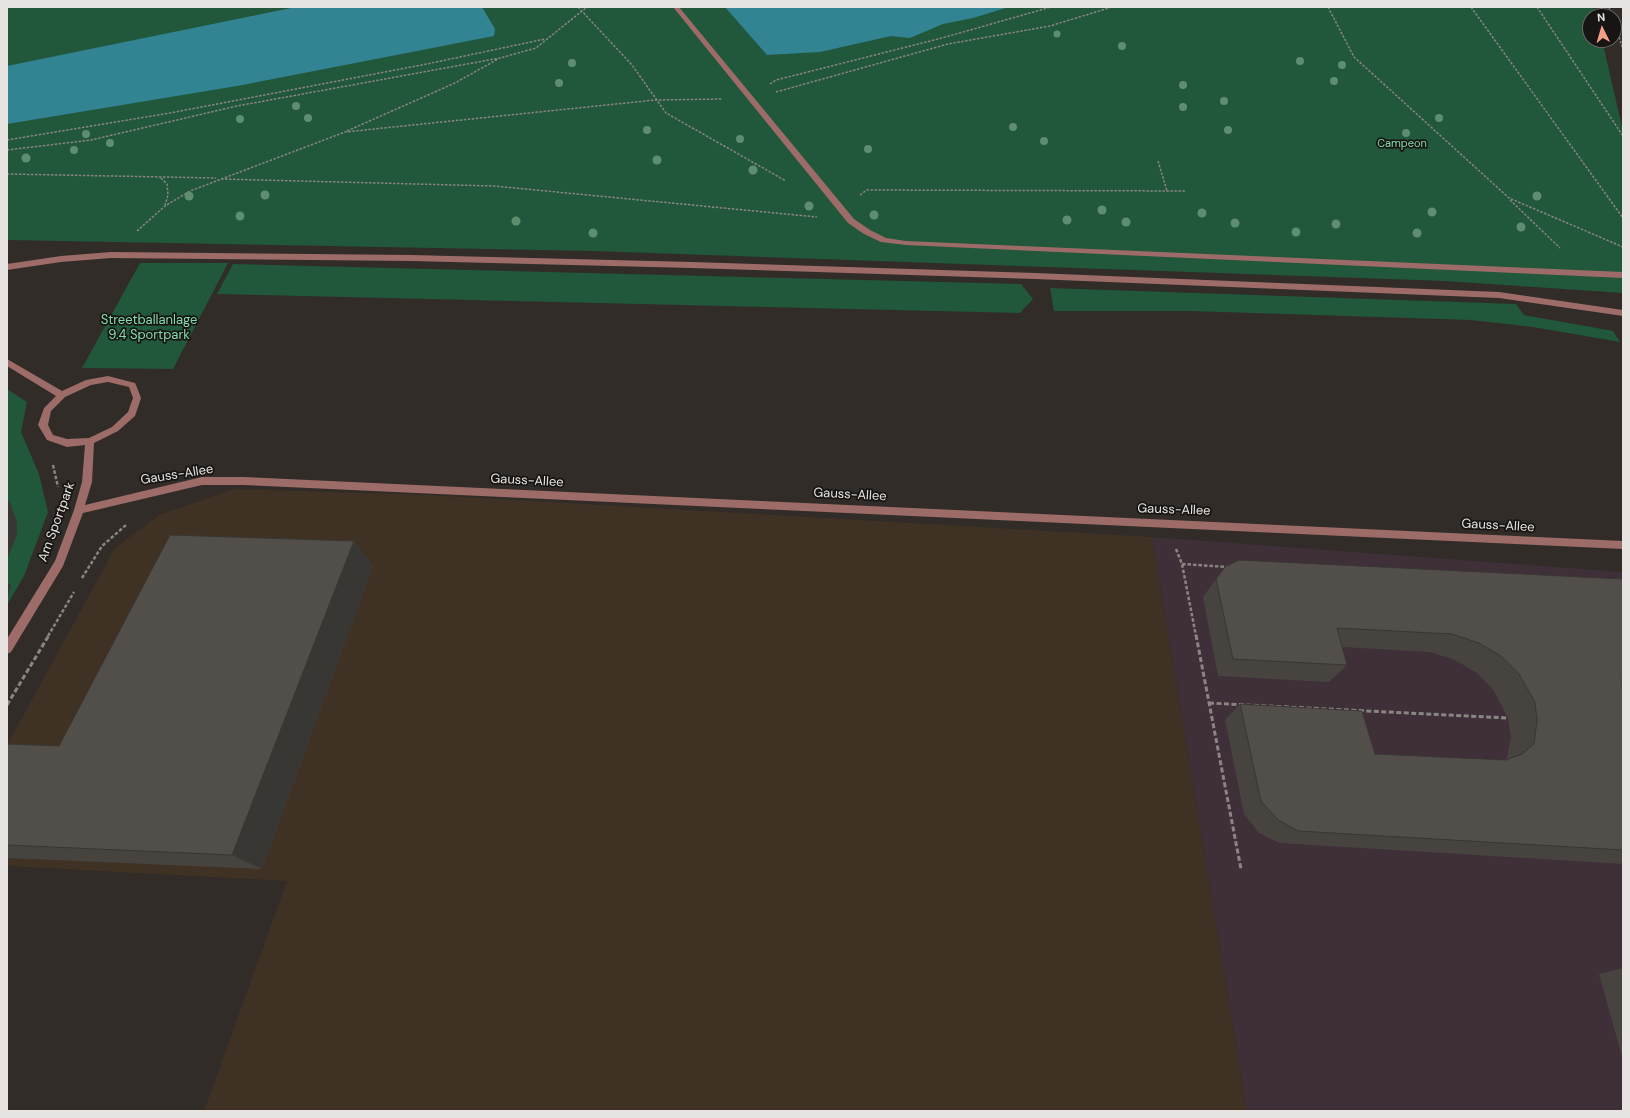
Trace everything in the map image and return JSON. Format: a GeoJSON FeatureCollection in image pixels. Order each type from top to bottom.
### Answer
{"type":"FeatureCollection","features":[{"type":"Feature","properties":{"kind":"street"},"geometry":{"type":"LineString","coordinates":[[676,7],[851,221],[867,232],[884,240],[906,244],[1584,272],[1623,275]]}},
{"type":"Feature","properties":{"kind":"street"},"geometry":{"type":"LineString","coordinates":[[7,267],[61,259],[111,255],[410,258],[1035,276],[1499,295],[1623,313]]}},
{"type":"Feature","properties":{"kind":"street"},"geometry":{"type":"LineString","coordinates":[[7,362],[62,395]]}},
{"type":"Feature","properties":{"kind":"street"},"geometry":{"type":"LineString","coordinates":[[108,379],[132,385],[137,398],[132,414],[115,429],[90,441],[67,443],[50,438],[43,425],[47,410],[62,395],[89,382],[108,379]]}},
{"type":"Feature","properties":{"kind":"street","name":"Am Sportpark"},"geometry":{"type":"LineString","coordinates":[[7,649],[59,563],[79,510],[87,482],[90,441]]}},
{"type":"Feature","properties":{"kind":"street","name":"Gauss-Allee"},"geometry":{"type":"LineString","coordinates":[[79,510],[168,488],[202,482],[244,480],[1623,544]]}},
{"type":"Feature","properties":{"kind":"path"},"geometry":{"type":"LineString","coordinates":[[578,7],[632,66],[655,100],[666,113],[789,183]]}},
{"type":"Feature","properties":{"kind":"path"},"geometry":{"type":"LineString","coordinates":[[7,150],[91,140],[238,106],[500,58],[536,48],[587,7]]}},
{"type":"Feature","properties":{"kind":"path"},"geometry":{"type":"LineString","coordinates":[[751,99],[776,80],[942,38],[1051,7]]}},
{"type":"Feature","properties":{"kind":"path"},"geometry":{"type":"LineString","coordinates":[[345,132],[655,100],[751,99],[948,44],[1050,26],[1112,7]]}},
{"type":"Feature","properties":{"kind":"path"},"geometry":{"type":"LineString","coordinates":[[1328,7],[1354,57],[1509,198],[1584,272]]}},
{"type":"Feature","properties":{"kind":"path"},"geometry":{"type":"LineString","coordinates":[[1471,7],[1623,218]]}},
{"type":"Feature","properties":{"kind":"path"},"geometry":{"type":"LineString","coordinates":[[1537,7],[1623,136]]}},
{"type":"Feature","properties":{"kind":"path"},"geometry":{"type":"LineString","coordinates":[[7,140],[170,113],[211,104],[460,58],[521,43],[546,39]]}},
{"type":"Feature","properties":{"kind":"path"},"geometry":{"type":"LineString","coordinates":[[111,255],[165,206],[190,190],[345,132],[455,83],[500,58]]}},
{"type":"Feature","properties":{"kind":"path"},"geometry":{"type":"LineString","coordinates":[[1158,161],[1167,191]]}},
{"type":"Feature","properties":{"kind":"path"},"geometry":{"type":"LineString","coordinates":[[7,174],[219,178],[494,186],[851,221]]}},
{"type":"Feature","properties":{"kind":"path"},"geometry":{"type":"LineString","coordinates":[[160,177],[167,184],[168,195],[165,206]]}},
{"type":"Feature","properties":{"kind":"path"},"geometry":{"type":"LineString","coordinates":[[840,208],[867,190],[1186,191]]}},
{"type":"Feature","properties":{"kind":"path"},"geometry":{"type":"LineString","coordinates":[[1509,198],[1623,247]]}},
{"type":"Feature","properties":{"kind":"path"},"geometry":{"type":"LineString","coordinates":[[53,464],[59,493]]}},
{"type":"Feature","properties":{"kind":"path"},"geometry":{"type":"LineString","coordinates":[[82,579],[102,546],[129,523]]}},
{"type":"Feature","properties":{"kind":"path"},"geometry":{"type":"LineString","coordinates":[[1230,567],[1182,564],[1241,869]]}},
{"type":"Feature","properties":{"kind":"path"},"geometry":{"type":"LineString","coordinates":[[7,705],[78,586]]}},
{"type":"Feature","properties":{"kind":"path"},"geometry":{"type":"LineString","coordinates":[[1209,703],[1508,718]]}},
{"type":"Feature","properties":{"kind":"shaded area"},"geometry":{"type":"Polygon","coordinates":[[[234,489],[428,495],[1152,537],[1247,1111],[204,1111],[287,881],[7,866],[7,745],[115,548],[159,515],[234,489]]]}},
{"type":"Feature","properties":{"kind":"shaded area"},"geometry":{"type":"Polygon","coordinates":[[[1152,537],[1623,572],[1623,1111],[1247,1111],[1152,537]]]}},
{"type":"Feature","properties":{"kind":"green space","name":"Campeon"},"geometry":{"type":"Polygon","coordinates":[[[7,7],[1594,7],[1582,8],[1582,48],[1604,48],[1623,131],[1623,293],[1445,281],[594,251],[7,240],[7,7]]]}},
{"type":"Feature","properties":{"kind":"green space","name":"Streetballanlage 9.4 Sportpark"},"geometry":{"type":"Polygon","coordinates":[[[140,263],[228,263],[173,369],[82,368],[140,263]]]}},
{"type":"Feature","properties":{"kind":"green space"},"geometry":{"type":"Polygon","coordinates":[[[233,264],[1021,284],[1033,299],[1020,313],[217,294],[233,264]]]}},
{"type":"Feature","properties":{"kind":"green space"},"geometry":{"type":"Polygon","coordinates":[[[1050,288],[1516,304],[1524,315],[1613,331],[1620,342],[1533,327],[1471,320],[1191,311],[1054,311],[1050,288]]]}},
{"type":"Feature","properties":{"kind":"green space"},"geometry":{"type":"Polygon","coordinates":[[[7,389],[27,402],[21,432],[39,474],[48,512],[24,576],[7,605],[7,389]]]}},
{"type":"Feature","properties":{"kind":"water"},"geometry":{"type":"Polygon","coordinates":[[[296,7],[482,7],[495,29],[494,36],[237,86],[7,124],[7,66],[296,7]]]}},
{"type":"Feature","properties":{"kind":"water"},"geometry":{"type":"Polygon","coordinates":[[[725,7],[1009,7],[973,18],[943,24],[910,38],[891,36],[820,52],[767,55],[725,7]]]}},
{"type":"Feature","properties":{"kind":"building"},"geometry":{"type":"Polygon","coordinates":[[[170,535],[354,541],[232,855],[7,845],[7,744],[59,746],[170,535]]]}},
{"type":"Feature","properties":{"kind":"building"},"geometry":{"type":"Polygon","coordinates":[[[1239,560],[1623,579],[1623,850],[1298,831],[1278,820],[1261,801],[1240,704],[1362,711],[1375,754],[1506,760],[1522,754],[1534,744],[1537,721],[1535,702],[1519,674],[1501,656],[1479,643],[1452,634],[1337,628],[1347,665],[1233,659],[1216,579],[1225,567],[1239,560]]]}}]}
